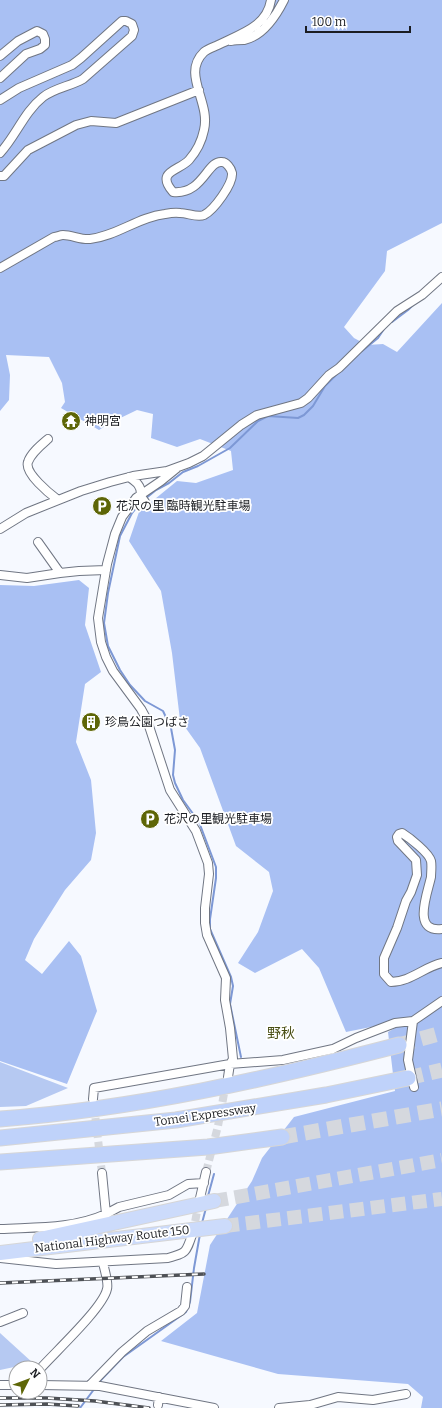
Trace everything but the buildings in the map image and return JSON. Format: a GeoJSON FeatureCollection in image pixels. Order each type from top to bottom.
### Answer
{"type":"FeatureCollection","features":[{"type":"Feature","properties":{"kind":"highway","name":"Tomei Expressway"},"geometry":{"type":"LineString","coordinates":[[0,1119],[70,1112],[178,1096],[308,1068],[399,1045]]}},
{"type":"Feature","properties":{"kind":"highway","name":"Tomei Expressway"},"geometry":{"type":"LineString","coordinates":[[0,1138],[176,1120],[411,1083]]}},
{"type":"Feature","properties":{"kind":"highway"},"geometry":{"type":"LineString","coordinates":[[0,1162],[208,1147],[282,1137]]}},
{"type":"Feature","properties":{"kind":"highway","name":"National Highway Route 150"},"geometry":{"type":"LineString","coordinates":[[0,1245],[37,1240],[214,1201]]}},
{"type":"Feature","properties":{"kind":"highway","name":"National Highway Route 150"},"geometry":{"type":"LineString","coordinates":[[0,1253],[225,1226]]}},
{"type":"Feature","properties":{"kind":"street"},"geometry":{"type":"LineString","coordinates":[[0,268],[54,237],[63,235],[87,240],[111,234],[151,216],[180,212],[202,216],[211,211],[231,179],[232,173],[226,163],[216,163],[211,166],[200,182],[182,193],[173,192],[167,185],[170,172],[189,160],[200,141],[204,130],[206,119],[194,72],[196,65],[205,52],[250,30],[266,16],[271,0]]}},
{"type":"Feature","properties":{"kind":"street"},"geometry":{"type":"LineString","coordinates":[[226,41],[245,39],[256,34],[268,25],[284,0]]}},
{"type":"Feature","properties":{"kind":"street"},"geometry":{"type":"LineString","coordinates":[[0,100],[20,88],[72,65],[122,21],[132,24],[134,30],[132,36],[83,79],[75,84],[44,96],[29,111],[9,144],[0,153]]}},
{"type":"Feature","properties":{"kind":"street"},"geometry":{"type":"LineString","coordinates":[[0,56],[18,41],[37,31],[43,34],[45,45],[40,49],[26,54],[0,78]]}},
{"type":"Feature","properties":{"kind":"street"},"geometry":{"type":"LineString","coordinates":[[0,176],[4,176],[28,150],[76,125],[91,120],[116,123],[199,90]]}},
{"type":"Feature","properties":{"kind":"street"},"geometry":{"type":"LineString","coordinates":[[0,529],[26,513],[58,500],[110,482],[129,477],[167,471],[189,463],[203,456],[241,425],[257,415],[301,403],[308,398],[329,375],[344,363],[397,311],[422,295],[442,277]]}},
{"type":"Feature","properties":{"kind":"street"},"geometry":{"type":"LineString","coordinates":[[48,439],[27,463],[28,468],[36,480],[58,500]]}},
{"type":"Feature","properties":{"kind":"street"},"geometry":{"type":"LineString","coordinates":[[177,468],[140,495],[122,517],[115,534],[106,570],[98,618],[101,642],[106,657],[113,670],[141,709],[170,790],[196,831],[208,863],[209,874],[205,908],[205,923],[207,935],[226,978],[225,1000],[233,1059],[230,1064],[228,1077]]}},
{"type":"Feature","properties":{"kind":"street"},"geometry":{"type":"LineString","coordinates":[[129,477],[140,485],[140,495],[145,502]]}},
{"type":"Feature","properties":{"kind":"street"},"geometry":{"type":"LineString","coordinates":[[38,542],[60,573]]}},
{"type":"Feature","properties":{"kind":"street"},"geometry":{"type":"LineString","coordinates":[[0,575],[26,578],[80,571],[106,570]]}},
{"type":"Feature","properties":{"kind":"street"},"geometry":{"type":"LineString","coordinates":[[442,929],[435,930],[429,927],[424,919],[423,908],[431,876],[431,860],[410,838],[402,832],[397,837],[398,841],[416,860],[416,875],[411,892],[406,901],[397,928],[384,958],[384,974],[391,982],[400,982],[435,964],[442,963]]}},
{"type":"Feature","properties":{"kind":"street"},"geometry":{"type":"LineString","coordinates":[[93,1099],[94,1088],[230,1064],[283,1060],[333,1049],[362,1036],[395,1024],[413,1021],[442,1001]]}},
{"type":"Feature","properties":{"kind":"street"},"geometry":{"type":"LineString","coordinates":[[411,1083],[408,1060],[413,1021]]}},
{"type":"Feature","properties":{"kind":"street"},"geometry":{"type":"LineString","coordinates":[[200,1198],[206,1172]]}},
{"type":"Feature","properties":{"kind":"street"},"geometry":{"type":"LineString","coordinates":[[102,1173],[106,1214]]}},
{"type":"Feature","properties":{"kind":"street"},"geometry":{"type":"LineString","coordinates":[[0,1229],[50,1227],[96,1218],[119,1208],[169,1195],[188,1184],[204,1183]]}},
{"type":"Feature","properties":{"kind":"street"},"geometry":{"type":"LineString","coordinates":[[0,1258],[56,1264],[168,1258],[181,1255],[187,1250],[192,1235]]}},
{"type":"Feature","properties":{"kind":"street"},"geometry":{"type":"LineString","coordinates":[[48,1360],[95,1310],[103,1298],[108,1288],[103,1262]]}},
{"type":"Feature","properties":{"kind":"street"},"geometry":{"type":"LineString","coordinates":[[90,1385],[122,1352],[147,1331],[181,1311],[185,1306],[187,1287]]}},
{"type":"Feature","properties":{"kind":"street"},"geometry":{"type":"LineString","coordinates":[[0,1322],[23,1314]]}},
{"type":"Feature","properties":{"kind":"street"},"geometry":{"type":"LineString","coordinates":[[48,1385],[100,1386],[158,1401],[214,1408]]}},
{"type":"Feature","properties":{"kind":"street"},"geometry":{"type":"LineString","coordinates":[[279,1408],[310,1406],[338,1397],[373,1400],[406,1394]]}},
{"type":"Feature","properties":{"kind":"shaded area"},"geometry":{"type":"Polygon","coordinates":[[[0,0],[442,0],[442,223],[387,251],[385,271],[344,327],[354,338],[367,345],[383,344],[397,352],[442,303],[442,1408],[421,1408],[423,1397],[408,1384],[278,1374],[161,1341],[197,1313],[210,1245],[252,1181],[262,1158],[294,1117],[395,1091],[388,1032],[411,1019],[346,1032],[319,968],[302,949],[255,973],[238,963],[258,932],[273,891],[269,872],[236,846],[200,748],[180,720],[172,653],[161,591],[129,541],[139,512],[177,481],[196,483],[233,470],[231,451],[200,439],[177,447],[151,438],[153,414],[137,410],[99,430],[61,408],[65,402],[62,383],[49,357],[6,355],[10,375],[9,400],[0,411],[0,0]]]}},
{"type":"Feature","properties":{"kind":"shaded area"},"geometry":{"type":"Polygon","coordinates":[[[79,580],[89,588],[85,625],[101,672],[85,684],[76,742],[91,780],[96,833],[91,860],[65,890],[34,939],[25,960],[42,974],[69,941],[81,956],[97,1011],[67,1084],[0,1061],[0,585],[34,586],[79,580]]]}},
{"type":"Feature","properties":{"kind":"shaded area"},"geometry":{"type":"Polygon","coordinates":[[[0,1062],[68,1088],[26,1106],[0,1107],[0,1062]]]}},
{"type":"Feature","properties":{"kind":"shaded area"},"geometry":{"type":"Polygon","coordinates":[[[0,1333],[30,1360],[8,1360],[8,1368],[0,1370],[0,1333]]]}},
{"type":"Feature","properties":{"kind":"waterway"},"geometry":{"type":"LineString","coordinates":[[392,322],[413,305]]}},
{"type":"Feature","properties":{"kind":"waterway"},"geometry":{"type":"LineString","coordinates":[[362,351],[378,338],[384,329]]}},
{"type":"Feature","properties":{"kind":"waterway"},"geometry":{"type":"LineString","coordinates":[[145,499],[183,472],[198,466],[230,448],[258,421],[268,416],[298,418],[304,415],[313,406],[325,386],[337,374]]}},
{"type":"Feature","properties":{"kind":"waterway"},"geometry":{"type":"LineString","coordinates":[[141,502],[132,513],[120,536],[108,593],[104,623],[108,646],[120,670],[130,685],[145,701],[163,711],[171,728],[175,750],[173,775],[175,783],[183,800],[199,822],[216,867],[210,929],[231,977],[233,986],[230,1004],[241,1057]]}},
{"type":"Feature","properties":{"kind":"waterway"},"geometry":{"type":"LineString","coordinates":[[208,1196],[214,1174]]}},
{"type":"Feature","properties":{"kind":"waterway"},"geometry":{"type":"LineString","coordinates":[[202,1223],[206,1208]]}},
{"type":"Feature","properties":{"kind":"waterway"},"geometry":{"type":"LineString","coordinates":[[98,1383],[123,1357],[186,1312],[190,1302],[200,1234]]}},
{"type":"Feature","properties":{"kind":"waterway"},"geometry":{"type":"LineString","coordinates":[[80,1408],[95,1388]]}},
{"type":"Feature","properties":{"kind":"tunnel"},"geometry":{"type":"LineString","coordinates":[[399,1045],[442,1033]]}},
{"type":"Feature","properties":{"kind":"tunnel"},"geometry":{"type":"LineString","coordinates":[[408,1078],[442,1070]]}},
{"type":"Feature","properties":{"kind":"tunnel"},"geometry":{"type":"LineString","coordinates":[[206,1172],[218,1126],[226,1083]]}},
{"type":"Feature","properties":{"kind":"tunnel"},"geometry":{"type":"LineString","coordinates":[[94,1106],[102,1173]]}},
{"type":"Feature","properties":{"kind":"tunnel"},"geometry":{"type":"LineString","coordinates":[[282,1137],[442,1109]]}},
{"type":"Feature","properties":{"kind":"tunnel"},"geometry":{"type":"LineString","coordinates":[[214,1201],[442,1160]]}},
{"type":"Feature","properties":{"kind":"tunnel"},"geometry":{"type":"LineString","coordinates":[[225,1226],[442,1199]]}},
{"type":"Feature","properties":{"kind":"tunnel"},"geometry":{"type":"LineString","coordinates":[[193,1233],[199,1201]]}},
{"type":"Feature","properties":{"kind":"railway"},"geometry":{"type":"LineString","coordinates":[[0,1283],[204,1274]]}},
{"type":"Feature","properties":{"kind":"railway"},"geometry":{"type":"LineString","coordinates":[[0,1398],[47,1398],[95,1401],[149,1408]]}},
{"type":"Feature","properties":{"kind":"railway"},"geometry":{"type":"LineString","coordinates":[[0,1405],[47,1404],[78,1406]]}},
{"type":"Feature","properties":{"kind":"place","name":"神明宮"},"geometry":{"type":"Point","coordinates":[71,421]}},
{"type":"Feature","properties":{"kind":"place","name":"花沢の里 臨時観光駐車場"},"geometry":{"type":"Point","coordinates":[102,506]}},
{"type":"Feature","properties":{"kind":"place","name":"珍鳥公園つばさ"},"geometry":{"type":"Point","coordinates":[91,722]}},
{"type":"Feature","properties":{"kind":"place","name":"花沢の里観光駐車場"},"geometry":{"type":"Point","coordinates":[150,819]}},
{"type":"Feature","properties":{"kind":"district","name":"野秋"},"geometry":{"type":"Point","coordinates":[281,1033]}}]}
